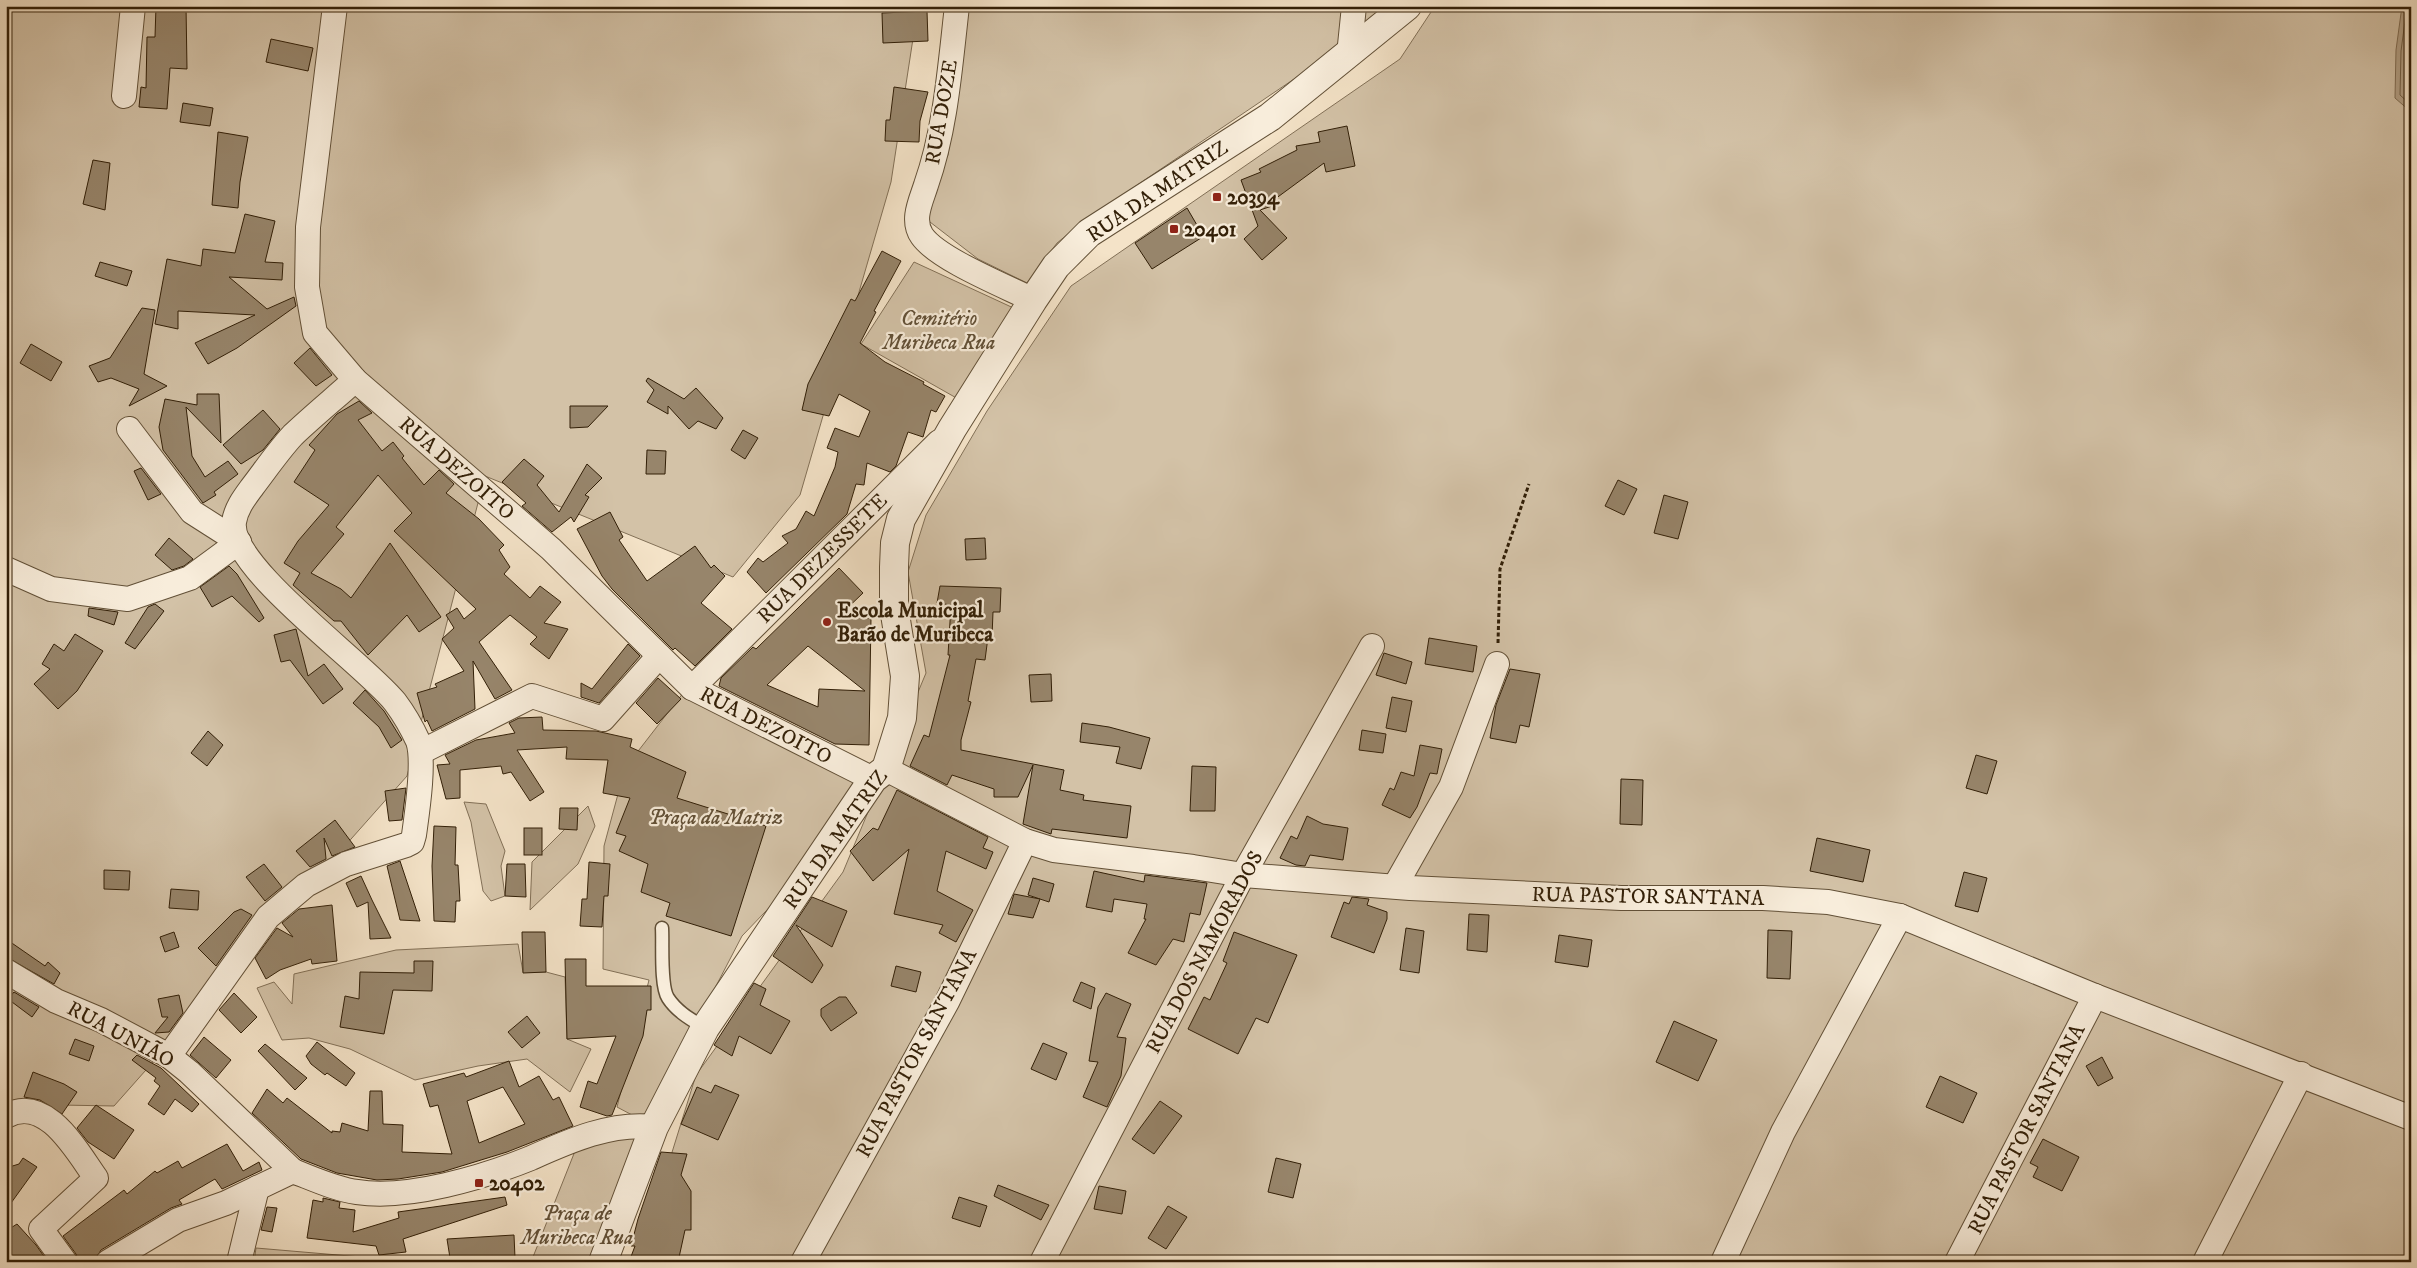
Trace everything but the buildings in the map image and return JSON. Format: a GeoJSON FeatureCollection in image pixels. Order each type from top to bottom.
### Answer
{"type":"FeatureCollection","features":[{"type":"Feature","properties":{"kind":"street"},"geometry":{"type":"LineString","coordinates":[[124,96],[134,6]]}},
{"type":"Feature","properties":{"kind":"street","name":"RUA DEZOITO"},"geometry":{"type":"LineString","coordinates":[[335,6],[308,227],[307,287],[315,333],[355,380],[552,549],[692,688],[880,774]]}},
{"type":"Feature","properties":{"kind":"street","name":"RUA DOZE"},"geometry":{"type":"LineString","coordinates":[[957,6],[937,154],[917,212],[920,234],[943,255],[1033,300]]}},
{"type":"Feature","properties":{"kind":"street"},"geometry":{"type":"LineString","coordinates":[[1349,55],[1354,6]]}},
{"type":"Feature","properties":{"kind":"street","name":"RUA DA MATRIZ"},"geometry":{"type":"LineString","coordinates":[[603,1262],[654,1127],[705,1028],[880,774],[902,718],[905,676],[894,608],[895,543],[901,519],[952,429],[1033,300],[1056,266],[1089,234],[1270,117],[1349,55],[1407,6]]}},
{"type":"Feature","properties":{"kind":"street"},"geometry":{"type":"LineString","coordinates":[[169,1056],[268,917],[306,886],[346,864],[392,851],[412,842],[421,752],[409,724],[394,701],[324,633],[283,598],[251,563],[234,532],[234,522],[239,506],[293,436],[355,380]]}},
{"type":"Feature","properties":{"kind":"street"},"geometry":{"type":"LineString","coordinates":[[129,429],[192,512],[239,542]]}},
{"type":"Feature","properties":{"kind":"street","name":"RUA DEZESSETE"},"geometry":{"type":"LineString","coordinates":[[692,688],[952,429]]}},
{"type":"Feature","properties":{"kind":"street"},"geometry":{"type":"LineString","coordinates":[[6,569],[50,589],[128,599],[190,578],[239,542]]}},
{"type":"Feature","properties":{"kind":"street","name":"RUA DOS NAMORADOS"},"geometry":{"type":"LineString","coordinates":[[1042,1262],[1243,876],[1372,646]]}},
{"type":"Feature","properties":{"kind":"street"},"geometry":{"type":"LineString","coordinates":[[421,752],[532,696],[604,719],[659,656]]}},
{"type":"Feature","properties":{"kind":"street"},"geometry":{"type":"LineString","coordinates":[[1395,886],[1451,787],[1497,664]]}},
{"type":"Feature","properties":{"kind":"street","name":"RUA PASTOR SANTANA"},"geometry":{"type":"LineString","coordinates":[[880,774],[1024,841],[1054,850],[1194,867],[1243,876],[1620,898],[1763,898],[1828,902],[1900,916],[2095,996],[2411,1118]]}},
{"type":"Feature","properties":{"kind":"street","name":"RUA PASTOR SANTANA"},"geometry":{"type":"LineString","coordinates":[[802,1262],[947,1002],[1024,841]]}},
{"type":"Feature","properties":{"kind":"street"},"geometry":{"type":"LineString","coordinates":[[1722,1262],[1783,1132],[1900,916]]}},
{"type":"Feature","properties":{"kind":"street","name":"RUA UNIÃO"},"geometry":{"type":"LineString","coordinates":[[6,971],[56,1001],[108,1024],[169,1056],[189,1072],[293,1171]]}},
{"type":"Feature","properties":{"kind":"street","name":"RUA PASTOR SANTANA"},"geometry":{"type":"LineString","coordinates":[[1957,1262],[2095,996]]}},
{"type":"Feature","properties":{"kind":"street"},"geometry":{"type":"LineString","coordinates":[[2205,1262],[2301,1074]]}},
{"type":"Feature","properties":{"kind":"street"},"geometry":{"type":"LineString","coordinates":[[6,1116],[18,1110],[41,1113],[64,1135],[96,1178],[41,1229],[65,1262]]}},
{"type":"Feature","properties":{"kind":"street"},"geometry":{"type":"LineString","coordinates":[[108,1262],[178,1220],[226,1203],[293,1171],[339,1189],[359,1193],[393,1193],[453,1183],[521,1161],[583,1136],[616,1128],[654,1127]]}},
{"type":"Feature","properties":{"kind":"street"},"geometry":{"type":"LineString","coordinates":[[239,1262],[257,1188]]}},
{"type":"Feature","properties":{"kind":"lane"},"geometry":{"type":"LineString","coordinates":[[662,928],[663,970],[667,997],[680,1012],[705,1028]]}},
{"type":"Feature","properties":{"kind":"path"},"geometry":{"type":"LineString","coordinates":[[1497,664],[1500,569],[1529,484]]}},
{"type":"Feature","properties":{"kind":"green space"},"geometry":{"type":"Polygon","coordinates":[[[6,6],[918,6],[891,182],[800,495],[733,577],[485,476],[407,776],[114,1106],[6,1104],[6,6]]]}},
{"type":"Feature","properties":{"kind":"green space"},"geometry":{"type":"Polygon","coordinates":[[[967,6],[1391,6],[1337,50],[1084,221],[1057,243],[1027,283],[978,259],[917,212],[948,155],[967,6]]]}},
{"type":"Feature","properties":{"kind":"green space"},"geometry":{"type":"Polygon","coordinates":[[[1435,6],[2411,6],[2411,1262],[638,1262],[696,1075],[843,872],[926,673],[908,572],[926,515],[987,411],[1071,286],[1400,59],[1435,6]]]}},
{"type":"Feature","properties":{"kind":"green space","name":"Cemitério Muribeca Rua"},"geometry":{"type":"Polygon","coordinates":[[[914,262],[1020,311],[960,400],[861,344],[914,262]]]}},
{"type":"Feature","properties":{"kind":"green space","name":"Praça da Matriz"},"geometry":{"type":"Polygon","coordinates":[[[687,688],[857,781],[788,888],[742,936],[650,1113],[634,1116],[617,1107],[649,980],[603,969],[604,846],[625,768],[687,688]]]}},
{"type":"Feature","properties":{"kind":"green space"},"geometry":{"type":"Polygon","coordinates":[[[464,802],[486,804],[505,851],[501,866],[505,896],[491,901],[483,891],[471,822],[464,802]]]}},
{"type":"Feature","properties":{"kind":"green space"},"geometry":{"type":"Polygon","coordinates":[[[588,806],[595,826],[578,864],[530,910],[532,862],[588,806]]]}},
{"type":"Feature","properties":{"kind":"green space"},"geometry":{"type":"Polygon","coordinates":[[[518,944],[523,972],[546,972],[565,977],[567,1039],[591,1049],[570,1092],[527,1059],[478,1066],[415,1080],[350,1049],[309,1038],[282,1040],[257,988],[274,982],[292,1004],[294,974],[396,950],[518,944]]]}},
{"type":"Feature","properties":{"kind":"green space","name":"Praça de Muribeca Rua"},"geometry":{"type":"Polygon","coordinates":[[[646,1129],[595,1262],[531,1262],[579,1141],[646,1129]]]}},
{"type":"Feature","properties":{"kind":"green space"},"geometry":{"type":"Polygon","coordinates":[[[256,1248],[373,1258],[374,1262],[254,1262],[256,1248]]]}},
{"type":"Feature","properties":{"kind":"water"},"geometry":{"type":"Polygon","coordinates":[[[2402,6],[2411,6],[2411,112],[2395,98],[2396,50],[2402,6]]]}},
{"type":"Feature","properties":{"kind":"place","name":"20394"},"geometry":{"type":"Point","coordinates":[1217,197]}},
{"type":"Feature","properties":{"kind":"place","name":"20401"},"geometry":{"type":"Point","coordinates":[1174,229]}},
{"type":"Feature","properties":{"kind":"place","name":"Escola Municipal Barão de Muribeca"},"geometry":{"type":"Point","coordinates":[827,622]}},
{"type":"Feature","properties":{"kind":"place","name":"20402"},"geometry":{"type":"Point","coordinates":[479,1183]}}]}
